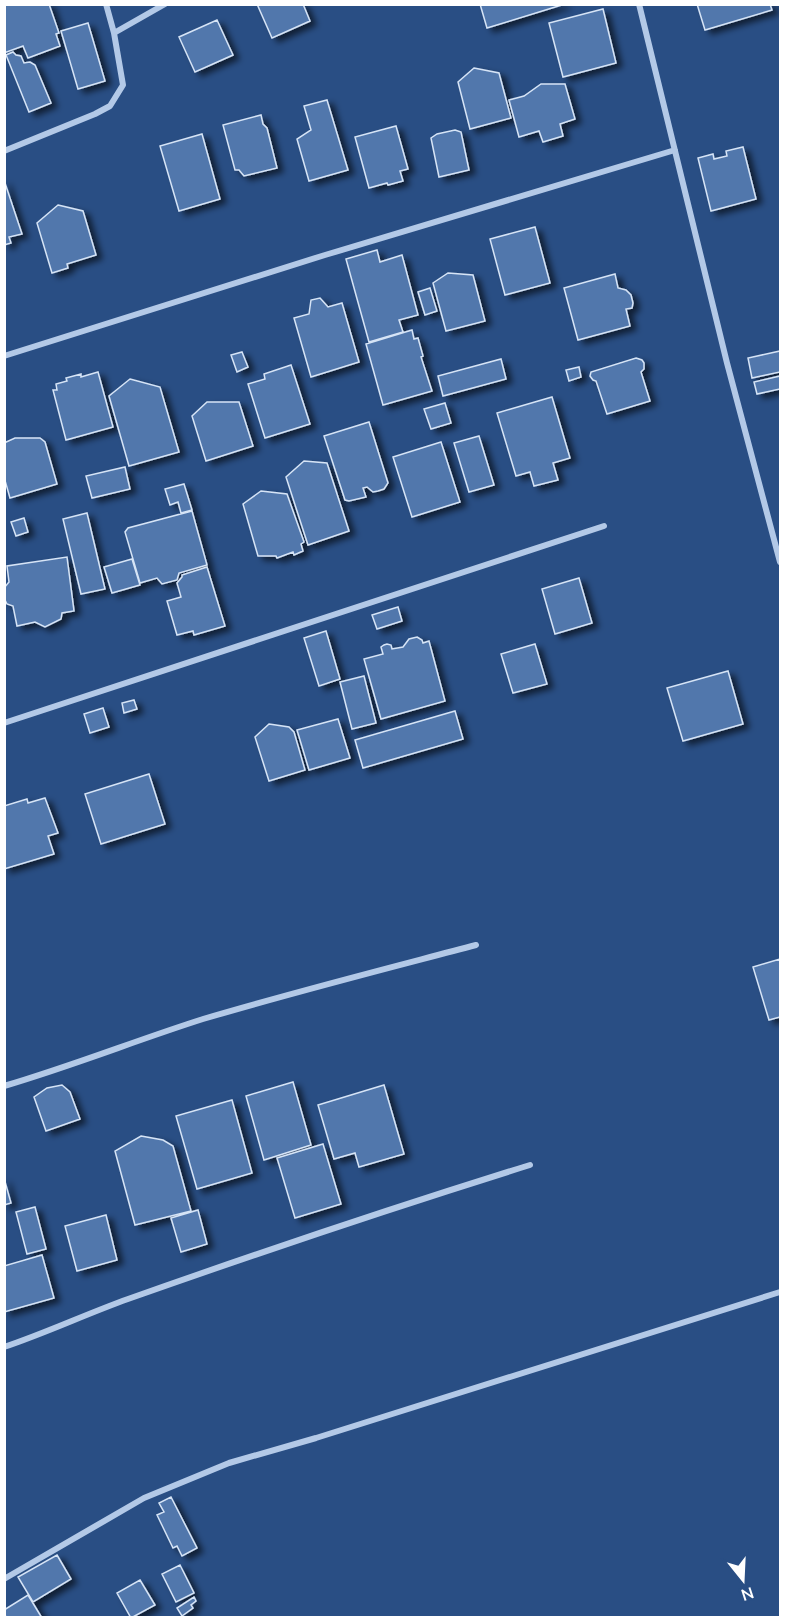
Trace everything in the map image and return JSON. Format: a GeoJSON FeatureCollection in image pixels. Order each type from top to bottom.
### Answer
{"type":"FeatureCollection","features":[{"type":"Feature","properties":{"kind":"street"},"geometry":{"type":"LineString","coordinates":[[4,151],[110,106],[123,85],[114,33],[106,4]]}},
{"type":"Feature","properties":{"kind":"street"},"geometry":{"type":"LineString","coordinates":[[114,33],[165,4]]}},
{"type":"Feature","properties":{"kind":"street"},"geometry":{"type":"LineString","coordinates":[[639,4],[727,363],[780,562]]}},
{"type":"Feature","properties":{"kind":"street"},"geometry":{"type":"LineString","coordinates":[[4,356],[325,255],[675,150]]}},
{"type":"Feature","properties":{"kind":"street"},"geometry":{"type":"LineString","coordinates":[[4,723],[604,526]]}},
{"type":"Feature","properties":{"kind":"street"},"geometry":{"type":"LineString","coordinates":[[4,1086],[202,1020],[354,976],[476,945]]}},
{"type":"Feature","properties":{"kind":"street"},"geometry":{"type":"LineString","coordinates":[[4,1347],[124,1301],[281,1246],[530,1165]]}},
{"type":"Feature","properties":{"kind":"street"},"geometry":{"type":"LineString","coordinates":[[4,1579],[144,1498],[229,1463],[316,1438],[780,1292]]}},
{"type":"Feature","properties":{"kind":"building"},"geometry":{"type":"Polygon","coordinates":[[[4,4],[49,4],[59,33],[56,34],[60,46],[28,58],[23,46],[4,53],[4,4]]]}},
{"type":"Feature","properties":{"kind":"building"},"geometry":{"type":"Polygon","coordinates":[[[257,4],[303,4],[310,21],[272,38],[257,4]]]}},
{"type":"Feature","properties":{"kind":"building"},"geometry":{"type":"Polygon","coordinates":[[[480,4],[565,4],[487,28],[480,4]]]}},
{"type":"Feature","properties":{"kind":"building"},"geometry":{"type":"Polygon","coordinates":[[[697,4],[770,4],[772,10],[705,30],[697,4]]]}},
{"type":"Feature","properties":{"kind":"building"},"geometry":{"type":"Polygon","coordinates":[[[603,9],[616,63],[563,77],[549,23],[603,9]]]}},
{"type":"Feature","properties":{"kind":"building"},"geometry":{"type":"Polygon","coordinates":[[[217,20],[233,55],[195,72],[179,37],[217,20]]]}},
{"type":"Feature","properties":{"kind":"building"},"geometry":{"type":"Polygon","coordinates":[[[88,23],[105,81],[78,89],[61,31],[88,23]]]}},
{"type":"Feature","properties":{"kind":"building"},"geometry":{"type":"Polygon","coordinates":[[[13,52],[21,56],[24,63],[30,62],[35,65],[51,103],[29,112],[6,55],[13,52]]]}},
{"type":"Feature","properties":{"kind":"building"},"geometry":{"type":"Polygon","coordinates":[[[474,68],[499,73],[511,118],[470,129],[458,82],[474,68]]]}},
{"type":"Feature","properties":{"kind":"building"},"geometry":{"type":"Polygon","coordinates":[[[541,84],[565,84],[575,119],[560,124],[563,136],[543,142],[539,131],[519,137],[509,100],[524,96],[541,84]]]}},
{"type":"Feature","properties":{"kind":"building"},"geometry":{"type":"Polygon","coordinates":[[[327,100],[348,170],[309,181],[297,139],[311,130],[304,106],[327,100]]]}},
{"type":"Feature","properties":{"kind":"building"},"geometry":{"type":"Polygon","coordinates":[[[261,115],[263,124],[267,128],[277,168],[244,176],[239,170],[235,170],[223,125],[261,115]]]}},
{"type":"Feature","properties":{"kind":"building"},"geometry":{"type":"Polygon","coordinates":[[[396,126],[408,169],[400,171],[403,181],[369,188],[355,137],[396,126]]]}},
{"type":"Feature","properties":{"kind":"building"},"geometry":{"type":"Polygon","coordinates":[[[455,130],[461,132],[469,170],[439,177],[431,138],[437,134],[455,130]]]}},
{"type":"Feature","properties":{"kind":"building"},"geometry":{"type":"Polygon","coordinates":[[[202,134],[220,199],[179,211],[160,146],[202,134]]]}},
{"type":"Feature","properties":{"kind":"building"},"geometry":{"type":"Polygon","coordinates":[[[743,147],[756,199],[711,211],[698,158],[713,154],[714,159],[727,156],[726,151],[743,147]]]}},
{"type":"Feature","properties":{"kind":"building"},"geometry":{"type":"Polygon","coordinates":[[[4,180],[22,234],[9,237],[11,243],[4,245],[4,180]]]}},
{"type":"Feature","properties":{"kind":"building"},"geometry":{"type":"Polygon","coordinates":[[[58,205],[83,211],[96,255],[67,264],[68,268],[52,273],[37,223],[58,205]]]}},
{"type":"Feature","properties":{"kind":"building"},"geometry":{"type":"Polygon","coordinates":[[[535,227],[550,283],[505,295],[490,239],[535,227]]]}},
{"type":"Feature","properties":{"kind":"building"},"geometry":{"type":"Polygon","coordinates":[[[377,250],[380,262],[402,255],[418,315],[399,320],[403,332],[369,342],[346,259],[377,250]]]}},
{"type":"Feature","properties":{"kind":"building"},"geometry":{"type":"Polygon","coordinates":[[[448,273],[473,275],[485,321],[446,331],[433,283],[448,273]]]}},
{"type":"Feature","properties":{"kind":"building"},"geometry":{"type":"Polygon","coordinates":[[[615,274],[618,288],[626,290],[631,295],[632,308],[626,309],[630,326],[578,340],[564,288],[615,274]]]}},
{"type":"Feature","properties":{"kind":"building"},"geometry":{"type":"Polygon","coordinates":[[[430,288],[437,311],[425,315],[418,292],[430,288]]]}},
{"type":"Feature","properties":{"kind":"building"},"geometry":{"type":"Polygon","coordinates":[[[320,298],[328,307],[342,303],[359,362],[311,377],[294,318],[309,314],[311,300],[320,298]]]}},
{"type":"Feature","properties":{"kind":"building"},"geometry":{"type":"Polygon","coordinates":[[[412,330],[414,339],[418,338],[423,356],[421,357],[432,391],[383,405],[366,344],[412,330]]]}},
{"type":"Feature","properties":{"kind":"building"},"geometry":{"type":"Polygon","coordinates":[[[780,351],[780,372],[752,378],[748,358],[780,351]]]}},
{"type":"Feature","properties":{"kind":"building"},"geometry":{"type":"Polygon","coordinates":[[[242,352],[248,367],[237,372],[231,355],[242,352]]]}},
{"type":"Feature","properties":{"kind":"building"},"geometry":{"type":"Polygon","coordinates":[[[636,358],[644,363],[644,369],[641,372],[650,401],[607,414],[596,381],[590,376],[591,372],[636,358]]]}},
{"type":"Feature","properties":{"kind":"building"},"geometry":{"type":"Polygon","coordinates":[[[501,359],[506,379],[443,396],[438,376],[501,359]]]}},
{"type":"Feature","properties":{"kind":"building"},"geometry":{"type":"Polygon","coordinates":[[[291,365],[310,424],[265,438],[248,384],[265,379],[264,374],[291,365]]]}},
{"type":"Feature","properties":{"kind":"building"},"geometry":{"type":"Polygon","coordinates":[[[579,367],[581,377],[569,381],[566,370],[579,367]]]}},
{"type":"Feature","properties":{"kind":"building"},"geometry":{"type":"Polygon","coordinates":[[[98,372],[113,427],[66,440],[53,390],[57,390],[56,384],[67,381],[66,378],[98,372]]]}},
{"type":"Feature","properties":{"kind":"building"},"geometry":{"type":"Polygon","coordinates":[[[780,376],[780,389],[757,394],[754,382],[780,376]]]}},
{"type":"Feature","properties":{"kind":"building"},"geometry":{"type":"Polygon","coordinates":[[[130,379],[160,387],[179,452],[129,466],[109,396],[130,379]]]}},
{"type":"Feature","properties":{"kind":"building"},"geometry":{"type":"Polygon","coordinates":[[[552,397],[570,458],[553,463],[558,480],[534,486],[530,472],[516,476],[497,413],[552,397]]]}},
{"type":"Feature","properties":{"kind":"building"},"geometry":{"type":"Polygon","coordinates":[[[207,402],[239,402],[253,446],[206,461],[192,416],[207,402]]]}},
{"type":"Feature","properties":{"kind":"building"},"geometry":{"type":"Polygon","coordinates":[[[445,403],[451,423],[431,429],[424,409],[445,403]]]}},
{"type":"Feature","properties":{"kind":"building"},"geometry":{"type":"Polygon","coordinates":[[[369,422],[388,483],[384,489],[373,492],[367,487],[363,488],[366,497],[345,500],[324,436],[369,422]]]}},
{"type":"Feature","properties":{"kind":"building"},"geometry":{"type":"Polygon","coordinates":[[[479,436],[494,485],[469,492],[454,443],[479,436]]]}},
{"type":"Feature","properties":{"kind":"building"},"geometry":{"type":"Polygon","coordinates":[[[15,438],[40,438],[45,442],[57,484],[10,498],[4,477],[4,443],[15,438]]]}},
{"type":"Feature","properties":{"kind":"building"},"geometry":{"type":"Polygon","coordinates":[[[441,442],[460,502],[412,517],[393,457],[441,442]]]}},
{"type":"Feature","properties":{"kind":"building"},"geometry":{"type":"Polygon","coordinates":[[[304,461],[327,463],[349,531],[308,545],[286,477],[304,461]]]}},
{"type":"Feature","properties":{"kind":"building"},"geometry":{"type":"Polygon","coordinates":[[[125,467],[130,489],[92,498],[86,476],[125,467]]]}},
{"type":"Feature","properties":{"kind":"building"},"geometry":{"type":"Polygon","coordinates":[[[184,484],[192,510],[181,513],[178,502],[170,505],[165,489],[184,484]]]}},
{"type":"Feature","properties":{"kind":"building"},"geometry":{"type":"Polygon","coordinates":[[[261,491],[287,494],[304,542],[301,544],[303,551],[277,558],[276,556],[258,556],[243,504],[261,491]]]}},
{"type":"Feature","properties":{"kind":"building"},"geometry":{"type":"Polygon","coordinates":[[[192,511],[207,565],[179,573],[177,580],[162,584],[157,578],[140,583],[125,532],[128,528],[192,511]]]}},
{"type":"Feature","properties":{"kind":"building"},"geometry":{"type":"Polygon","coordinates":[[[87,513],[105,589],[81,594],[63,519],[87,513]]]}},
{"type":"Feature","properties":{"kind":"building"},"geometry":{"type":"Polygon","coordinates":[[[24,518],[28,532],[16,536],[11,522],[24,518]]]}},
{"type":"Feature","properties":{"kind":"building"},"geometry":{"type":"Polygon","coordinates":[[[67,557],[74,611],[62,613],[61,619],[45,627],[35,622],[17,626],[13,606],[7,604],[4,598],[4,588],[9,582],[7,566],[67,557]]]}},
{"type":"Feature","properties":{"kind":"building"},"geometry":{"type":"Polygon","coordinates":[[[132,559],[140,585],[112,593],[104,567],[132,559]]]}},
{"type":"Feature","properties":{"kind":"building"},"geometry":{"type":"Polygon","coordinates":[[[207,567],[225,626],[194,635],[193,631],[177,635],[167,601],[181,597],[177,583],[182,575],[207,567]]]}},
{"type":"Feature","properties":{"kind":"building"},"geometry":{"type":"Polygon","coordinates":[[[579,578],[592,623],[555,634],[542,589],[579,578]]]}},
{"type":"Feature","properties":{"kind":"building"},"geometry":{"type":"Polygon","coordinates":[[[398,607],[402,621],[377,629],[372,615],[398,607]]]}},
{"type":"Feature","properties":{"kind":"building"},"geometry":{"type":"Polygon","coordinates":[[[326,631],[340,679],[319,686],[304,638],[326,631]]]}},
{"type":"Feature","properties":{"kind":"building"},"geometry":{"type":"Polygon","coordinates":[[[417,637],[423,643],[429,641],[445,701],[381,719],[364,659],[383,654],[381,647],[384,645],[391,645],[392,649],[403,647],[409,639],[417,637]]]}},
{"type":"Feature","properties":{"kind":"building"},"geometry":{"type":"Polygon","coordinates":[[[535,644],[547,684],[513,693],[501,654],[535,644]]]}},
{"type":"Feature","properties":{"kind":"building"},"geometry":{"type":"Polygon","coordinates":[[[728,671],[743,724],[683,741],[667,688],[728,671]]]}},
{"type":"Feature","properties":{"kind":"building"},"geometry":{"type":"Polygon","coordinates":[[[364,676],[376,723],[352,729],[340,682],[364,676]]]}},
{"type":"Feature","properties":{"kind":"building"},"geometry":{"type":"Polygon","coordinates":[[[134,700],[137,709],[124,713],[122,703],[134,700]]]}},
{"type":"Feature","properties":{"kind":"building"},"geometry":{"type":"Polygon","coordinates":[[[103,708],[109,727],[90,733],[84,714],[103,708]]]}},
{"type":"Feature","properties":{"kind":"building"},"geometry":{"type":"Polygon","coordinates":[[[455,711],[463,739],[363,768],[355,740],[455,711]]]}},
{"type":"Feature","properties":{"kind":"building"},"geometry":{"type":"Polygon","coordinates":[[[338,719],[350,758],[309,770],[297,730],[338,719]]]}},
{"type":"Feature","properties":{"kind":"building"},"geometry":{"type":"Polygon","coordinates":[[[269,724],[289,727],[294,732],[305,770],[269,781],[255,737],[269,724]]]}},
{"type":"Feature","properties":{"kind":"building"},"geometry":{"type":"Polygon","coordinates":[[[149,774],[165,824],[101,844],[85,794],[149,774]]]}},
{"type":"Feature","properties":{"kind":"building"},"geometry":{"type":"Polygon","coordinates":[[[45,798],[58,833],[48,836],[54,854],[4,869],[4,806],[27,799],[28,803],[45,798]]]}},
{"type":"Feature","properties":{"kind":"building"},"geometry":{"type":"Polygon","coordinates":[[[780,959],[780,1017],[769,1020],[753,967],[780,959]]]}},
{"type":"Feature","properties":{"kind":"building"},"geometry":{"type":"Polygon","coordinates":[[[293,1082],[311,1145],[264,1160],[246,1096],[293,1082]]]}},
{"type":"Feature","properties":{"kind":"building"},"geometry":{"type":"Polygon","coordinates":[[[62,1085],[70,1092],[80,1119],[46,1131],[34,1097],[47,1088],[62,1085]]]}},
{"type":"Feature","properties":{"kind":"building"},"geometry":{"type":"Polygon","coordinates":[[[384,1085],[404,1154],[359,1167],[355,1153],[334,1159],[318,1105],[384,1085]]]}},
{"type":"Feature","properties":{"kind":"building"},"geometry":{"type":"Polygon","coordinates":[[[232,1100],[252,1173],[197,1189],[176,1116],[232,1100]]]}},
{"type":"Feature","properties":{"kind":"building"},"geometry":{"type":"Polygon","coordinates":[[[141,1136],[163,1140],[173,1146],[191,1211],[135,1225],[115,1151],[141,1136]]]}},
{"type":"Feature","properties":{"kind":"building"},"geometry":{"type":"Polygon","coordinates":[[[323,1144],[341,1204],[295,1218],[277,1158],[323,1144]]]}},
{"type":"Feature","properties":{"kind":"building"},"geometry":{"type":"Polygon","coordinates":[[[4,1178],[11,1203],[4,1205],[4,1178]]]}},
{"type":"Feature","properties":{"kind":"building"},"geometry":{"type":"Polygon","coordinates":[[[35,1207],[46,1249],[27,1254],[16,1212],[35,1207]]]}},
{"type":"Feature","properties":{"kind":"building"},"geometry":{"type":"Polygon","coordinates":[[[198,1210],[207,1244],[181,1252],[171,1218],[198,1210]]]}},
{"type":"Feature","properties":{"kind":"building"},"geometry":{"type":"Polygon","coordinates":[[[106,1215],[117,1260],[77,1271],[65,1226],[106,1215]]]}},
{"type":"Feature","properties":{"kind":"building"},"geometry":{"type":"Polygon","coordinates":[[[42,1255],[54,1298],[4,1312],[4,1266],[42,1255]]]}},
{"type":"Feature","properties":{"kind":"building"},"geometry":{"type":"Polygon","coordinates":[[[171,1497],[197,1548],[182,1556],[177,1546],[173,1548],[157,1515],[164,1512],[159,1503],[171,1497]]]}},
{"type":"Feature","properties":{"kind":"building"},"geometry":{"type":"Polygon","coordinates":[[[57,1555],[71,1579],[33,1602],[18,1577],[57,1555]]]}},
{"type":"Feature","properties":{"kind":"building"},"geometry":{"type":"Polygon","coordinates":[[[180,1565],[194,1593],[176,1602],[162,1574],[180,1565]]]}},
{"type":"Feature","properties":{"kind":"building"},"geometry":{"type":"Polygon","coordinates":[[[140,1580],[155,1605],[131,1618],[117,1593],[140,1580]]]}},
{"type":"Feature","properties":{"kind":"building"},"geometry":{"type":"Polygon","coordinates":[[[28,1595],[42,1618],[7,1618],[4,1610],[28,1595]]]}},
{"type":"Feature","properties":{"kind":"building"},"geometry":{"type":"Polygon","coordinates":[[[194,1597],[196,1601],[191,1605],[193,1608],[182,1616],[177,1608],[194,1597]]]}}]}
